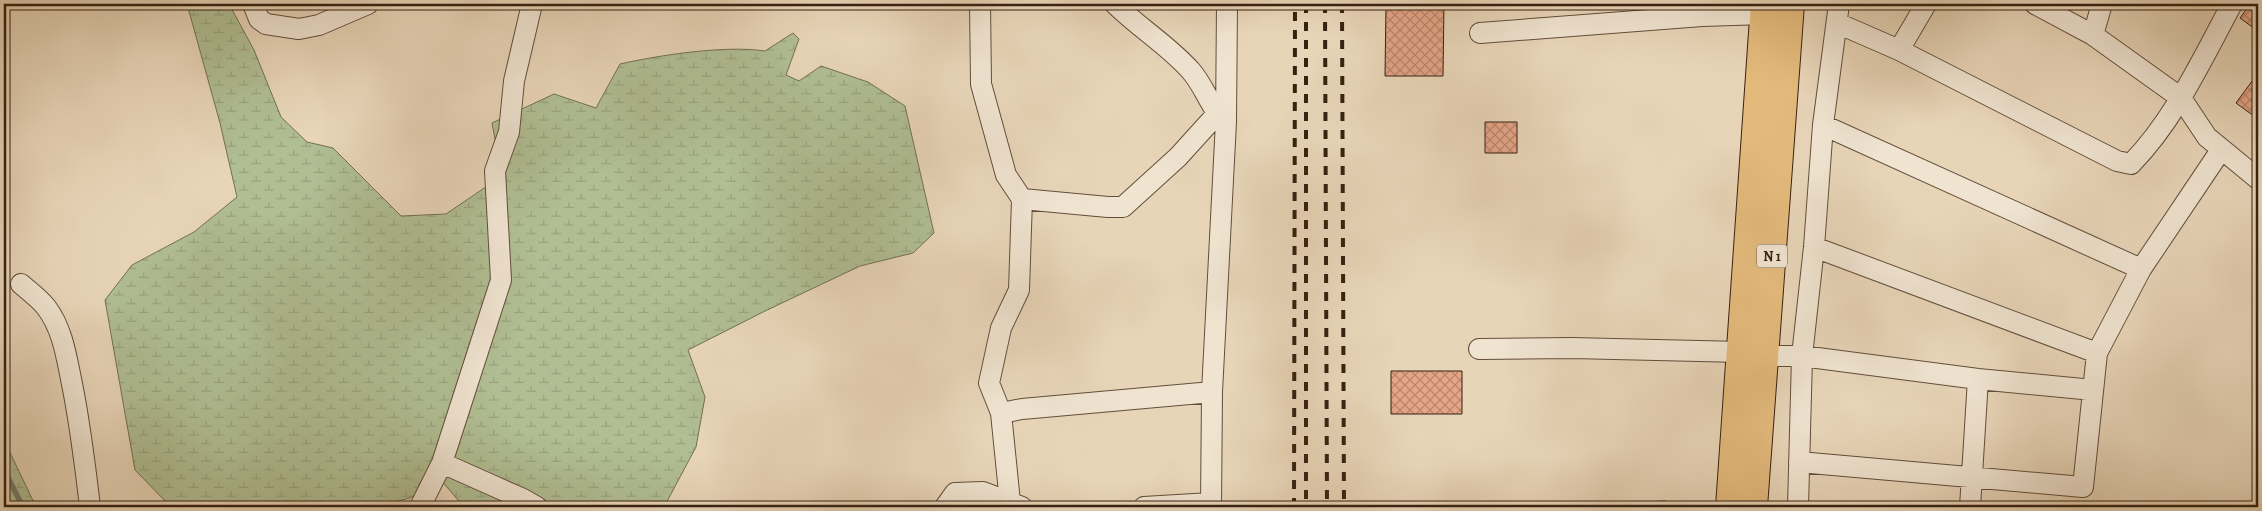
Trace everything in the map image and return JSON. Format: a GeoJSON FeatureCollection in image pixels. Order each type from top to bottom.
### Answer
{"type":"FeatureCollection","features":[{"type":"Feature","properties":{"kind":"highway","name":"N 1"},"geometry":{"type":"LineString","coordinates":[[1730,507],[1753,354],[1790,4]]}},
{"type":"Feature","properties":{"kind":"highway","name":"N 1"},"geometry":{"type":"LineString","coordinates":[[1753,507],[1753,354],[1765,9]]}},
{"type":"Feature","properties":{"kind":"street"},"geometry":{"type":"LineString","coordinates":[[253,4],[260,19],[266,24],[304,29],[319,25],[368,4]]}},
{"type":"Feature","properties":{"kind":"street"},"geometry":{"type":"LineString","coordinates":[[420,507],[442,463],[501,280],[494,171],[509,132],[514,81],[532,4]]}},
{"type":"Feature","properties":{"kind":"street"},"geometry":{"type":"LineString","coordinates":[[945,507],[956,493],[983,492],[1016,504],[1001,414],[989,383],[1001,328],[1019,290],[1022,199],[1006,175],[982,84],[980,4]]}},
{"type":"Feature","properties":{"kind":"street"},"geometry":{"type":"LineString","coordinates":[[1115,4],[1171,50],[1193,74],[1221,118]]}},
{"type":"Feature","properties":{"kind":"street"},"geometry":{"type":"LineString","coordinates":[[1144,507],[1211,505],[1212,392],[1221,118],[1227,4]]}},
{"type":"Feature","properties":{"kind":"street"},"geometry":{"type":"LineString","coordinates":[[1899,50],[1926,4]]}},
{"type":"Feature","properties":{"kind":"street"},"geometry":{"type":"LineString","coordinates":[[2035,4],[2093,35],[2181,98],[2207,137],[2258,178]]}},
{"type":"Feature","properties":{"kind":"street"},"geometry":{"type":"LineString","coordinates":[[2093,35],[2102,4]]}},
{"type":"Feature","properties":{"kind":"street"},"geometry":{"type":"LineString","coordinates":[[1798,507],[1802,356],[1814,247],[1823,125],[1838,14],[1899,50],[2118,161],[2131,164],[2142,152],[2181,98],[2232,4]]}},
{"type":"Feature","properties":{"kind":"street"},"geometry":{"type":"LineString","coordinates":[[1480,32],[1622,23],[1765,9]]}},
{"type":"Feature","properties":{"kind":"street"},"geometry":{"type":"LineString","coordinates":[[1022,199],[1108,207],[1123,206],[1221,118]]}},
{"type":"Feature","properties":{"kind":"street"},"geometry":{"type":"LineString","coordinates":[[1823,125],[2141,269]]}},
{"type":"Feature","properties":{"kind":"street"},"geometry":{"type":"LineString","coordinates":[[1799,462],[2083,488],[2097,353],[2141,269],[2222,150]]}},
{"type":"Feature","properties":{"kind":"street"},"geometry":{"type":"LineString","coordinates":[[1814,247],[2097,353]]}},
{"type":"Feature","properties":{"kind":"street"},"geometry":{"type":"LineString","coordinates":[[21,284],[46,307],[56,323],[64,344],[83,433],[83,454],[90,507]]}},
{"type":"Feature","properties":{"kind":"street"},"geometry":{"type":"LineString","coordinates":[[1479,349],[1572,348],[1802,356],[1978,379],[2093,390]]}},
{"type":"Feature","properties":{"kind":"street"},"geometry":{"type":"LineString","coordinates":[[1970,507],[1978,379]]}},
{"type":"Feature","properties":{"kind":"street"},"geometry":{"type":"LineString","coordinates":[[1001,414],[1022,409],[1212,392]]}},
{"type":"Feature","properties":{"kind":"street"},"geometry":{"type":"LineString","coordinates":[[442,463],[524,499],[537,507]]}},
{"type":"Feature","properties":{"kind":"green space"},"geometry":{"type":"Polygon","coordinates":[[[187,4],[229,4],[254,50],[281,117],[307,142],[333,148],[401,216],[446,214],[502,176],[492,123],[554,94],[596,108],[620,64],[673,54],[712,50],[749,49],[765,51],[793,33],[799,39],[786,75],[799,81],[821,66],[868,82],[905,106],[934,233],[913,253],[860,266],[688,350],[705,397],[696,447],[664,507],[464,507],[440,479],[410,498],[374,507],[171,507],[135,470],[105,300],[132,265],[194,232],[237,197],[220,123],[187,4]]]}},
{"type":"Feature","properties":{"kind":"green space"},"geometry":{"type":"Polygon","coordinates":[[[4,440],[36,507],[4,507],[4,440]]]}},
{"type":"Feature","properties":{"kind":"building"},"geometry":{"type":"Polygon","coordinates":[[[1386,4],[1444,4],[1443,76],[1385,76],[1386,4]]]}},
{"type":"Feature","properties":{"kind":"building"},"geometry":{"type":"Polygon","coordinates":[[[2250,4],[2258,4],[2258,31],[2240,18],[2250,4]]]}},
{"type":"Feature","properties":{"kind":"building"},"geometry":{"type":"Polygon","coordinates":[[[2258,73],[2258,119],[2236,103],[2258,73]]]}},
{"type":"Feature","properties":{"kind":"building"},"geometry":{"type":"Polygon","coordinates":[[[1485,122],[1517,122],[1517,153],[1485,153],[1485,122]]]}},
{"type":"Feature","properties":{"kind":"building"},"geometry":{"type":"Polygon","coordinates":[[[1391,371],[1462,371],[1462,414],[1391,414],[1391,371]]]}},
{"type":"Feature","properties":{"kind":"building"},"geometry":{"type":"Polygon","coordinates":[[[1666,501],[1667,507],[1617,507],[1617,503],[1666,501]]]}},
{"type":"Feature","properties":{"kind":"waterway"},"geometry":{"type":"LineString","coordinates":[[4,470],[23,507]]}},
{"type":"Feature","properties":{"kind":"railway"},"geometry":{"type":"LineString","coordinates":[[1294,507],[1295,4]]}},
{"type":"Feature","properties":{"kind":"railway"},"geometry":{"type":"LineString","coordinates":[[1306,4],[1306,507]]}},
{"type":"Feature","properties":{"kind":"railway"},"geometry":{"type":"LineString","coordinates":[[1325,4],[1327,507]]}},
{"type":"Feature","properties":{"kind":"railway"},"geometry":{"type":"LineString","coordinates":[[1342,4],[1344,507]]}}]}
